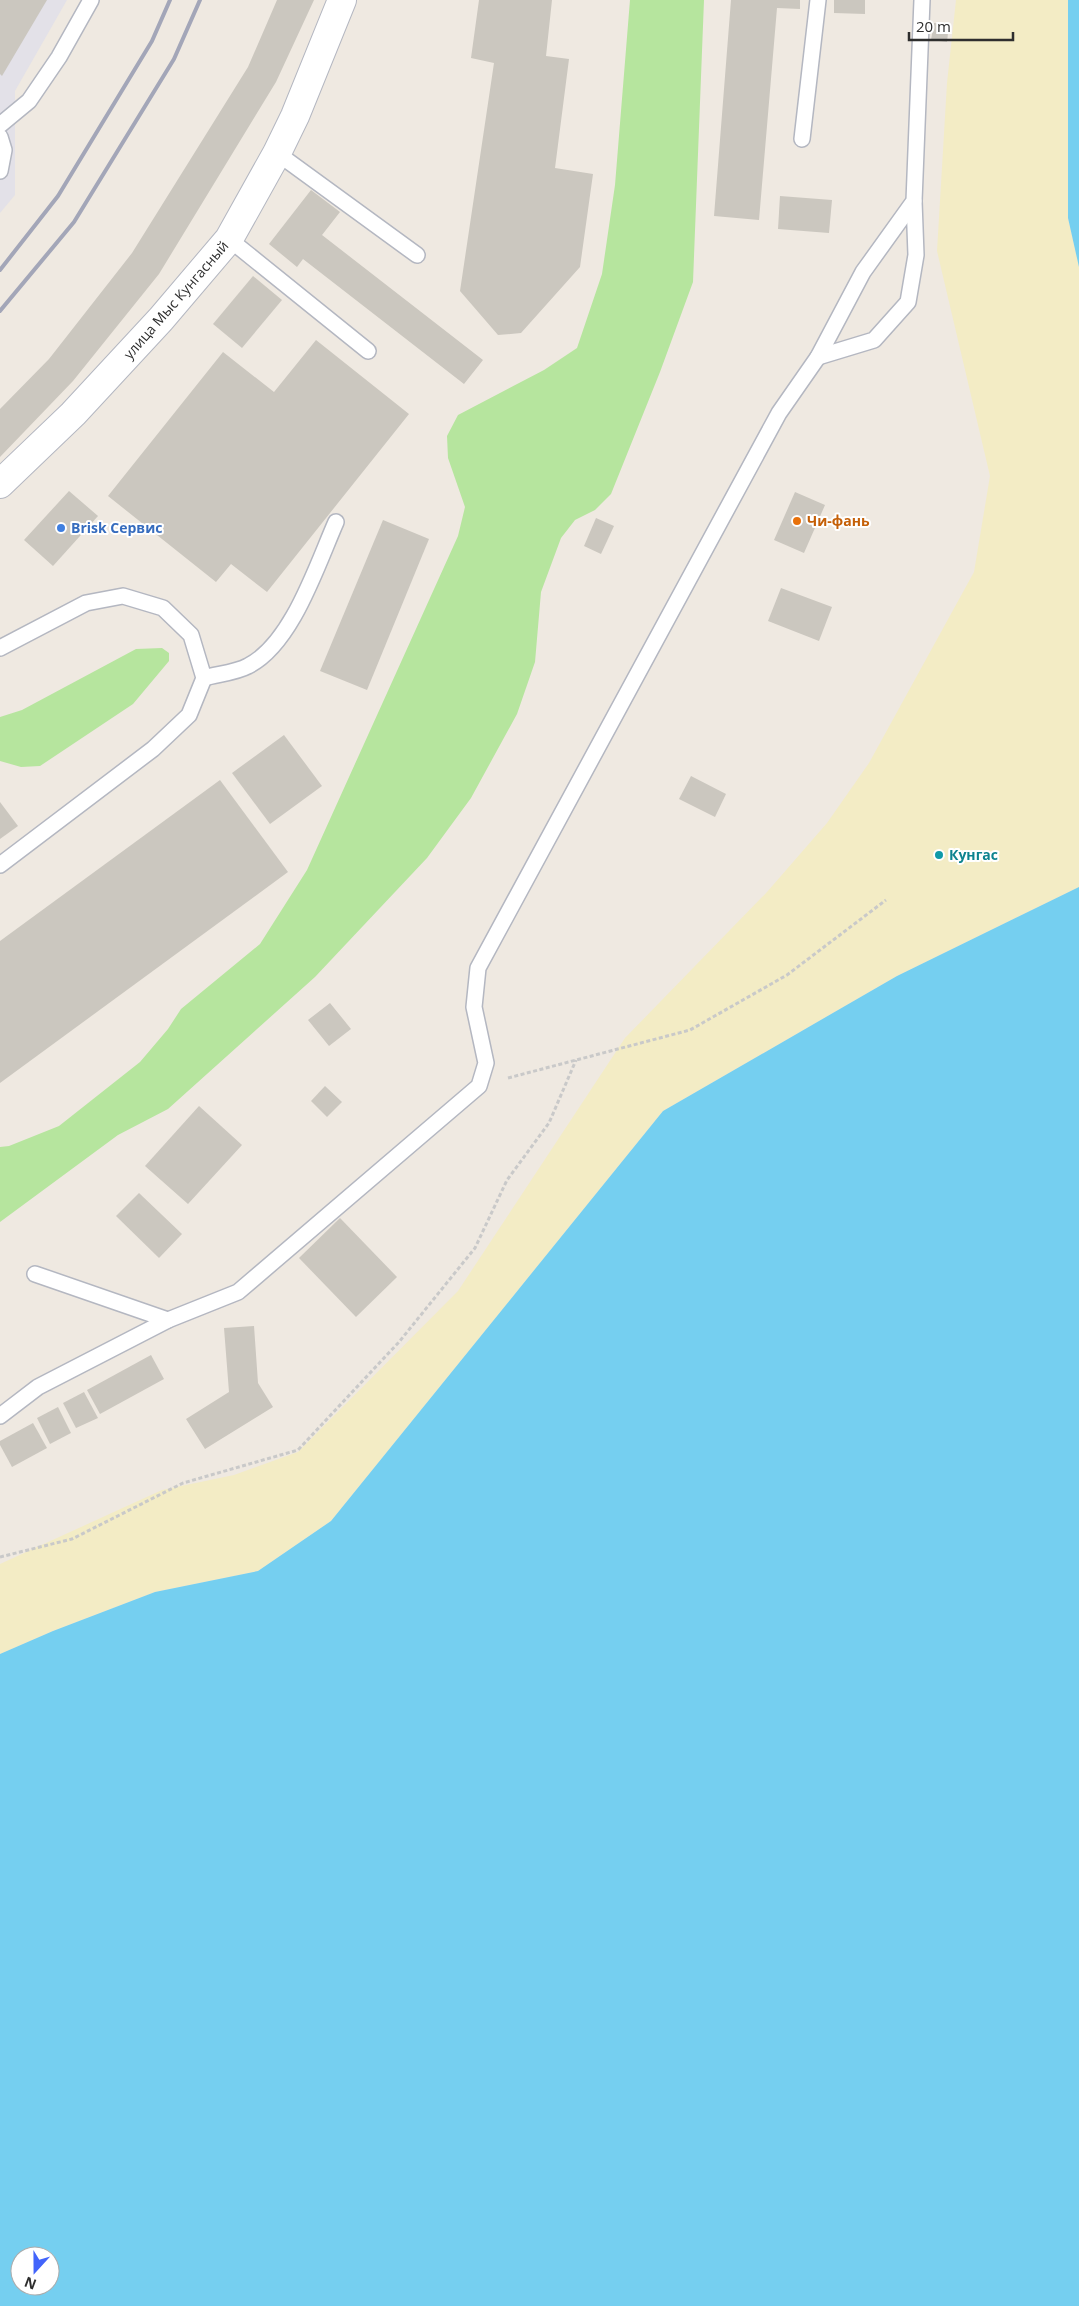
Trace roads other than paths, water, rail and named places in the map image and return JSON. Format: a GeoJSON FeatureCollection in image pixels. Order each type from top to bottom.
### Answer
{"type":"FeatureCollection","features":[{"type":"Feature","properties":{"kind":"street","name":"улица Мыс Кунгасный"},"geometry":{"type":"LineString","coordinates":[[0,484],[74,414],[229,240],[295,116],[342,0]]}},
{"type":"Feature","properties":{"kind":"lane"},"geometry":{"type":"LineString","coordinates":[[0,125],[29,101],[59,57],[91,0]]}},
{"type":"Feature","properties":{"kind":"lane"},"geometry":{"type":"LineString","coordinates":[[802,138],[818,0]]}},
{"type":"Feature","properties":{"kind":"lane"},"geometry":{"type":"LineString","coordinates":[[818,357],[874,340],[908,302],[916,255],[914,201],[922,0]]}},
{"type":"Feature","properties":{"kind":"lane"},"geometry":{"type":"LineString","coordinates":[[0,137],[4,150],[0,171]]}},
{"type":"Feature","properties":{"kind":"lane"},"geometry":{"type":"LineString","coordinates":[[277,153],[417,255]]}},
{"type":"Feature","properties":{"kind":"lane"},"geometry":{"type":"LineString","coordinates":[[0,1416],[38,1387],[168,1320],[238,1292],[478,1086],[486,1063],[474,1007],[478,968],[779,413],[818,357],[862,272],[914,201]]}},
{"type":"Feature","properties":{"kind":"lane"},"geometry":{"type":"LineString","coordinates":[[229,240],[368,351]]}},
{"type":"Feature","properties":{"kind":"lane"},"geometry":{"type":"LineString","coordinates":[[204,678],[248,666],[268,652],[290,625],[336,522]]}},
{"type":"Feature","properties":{"kind":"lane"},"geometry":{"type":"LineString","coordinates":[[0,648],[86,603],[123,596],[163,608],[191,635],[204,678],[189,716],[153,749],[0,865]]}},
{"type":"Feature","properties":{"kind":"lane"},"geometry":{"type":"LineString","coordinates":[[35,1274],[168,1320]]}},
{"type":"Feature","properties":{"kind":"water"},"geometry":{"type":"Polygon","coordinates":[[[1068,0],[1079,0],[1079,267],[1068,218],[1068,0]]]}},
{"type":"Feature","properties":{"kind":"water"},"geometry":{"type":"Polygon","coordinates":[[[1079,887],[1079,2306],[0,2306],[0,1654],[53,1631],[155,1592],[258,1571],[331,1521],[663,1111],[897,976],[1079,887]]]}},
{"type":"Feature","properties":{"kind":"railway"},"geometry":{"type":"LineString","coordinates":[[0,270],[58,196],[152,41],[170,0]]}},
{"type":"Feature","properties":{"kind":"railway"},"geometry":{"type":"LineString","coordinates":[[0,311],[74,222],[174,59],[200,0]]}},
{"type":"Feature","properties":{"kind":"place","name":"Чи-фань"},"geometry":{"type":"Point","coordinates":[797,521]}},
{"type":"Feature","properties":{"kind":"place","name":"Brisk Сервис"},"geometry":{"type":"Point","coordinates":[61,528]}},
{"type":"Feature","properties":{"kind":"place","name":"Кунгас"},"geometry":{"type":"Point","coordinates":[939,855]}}]}
